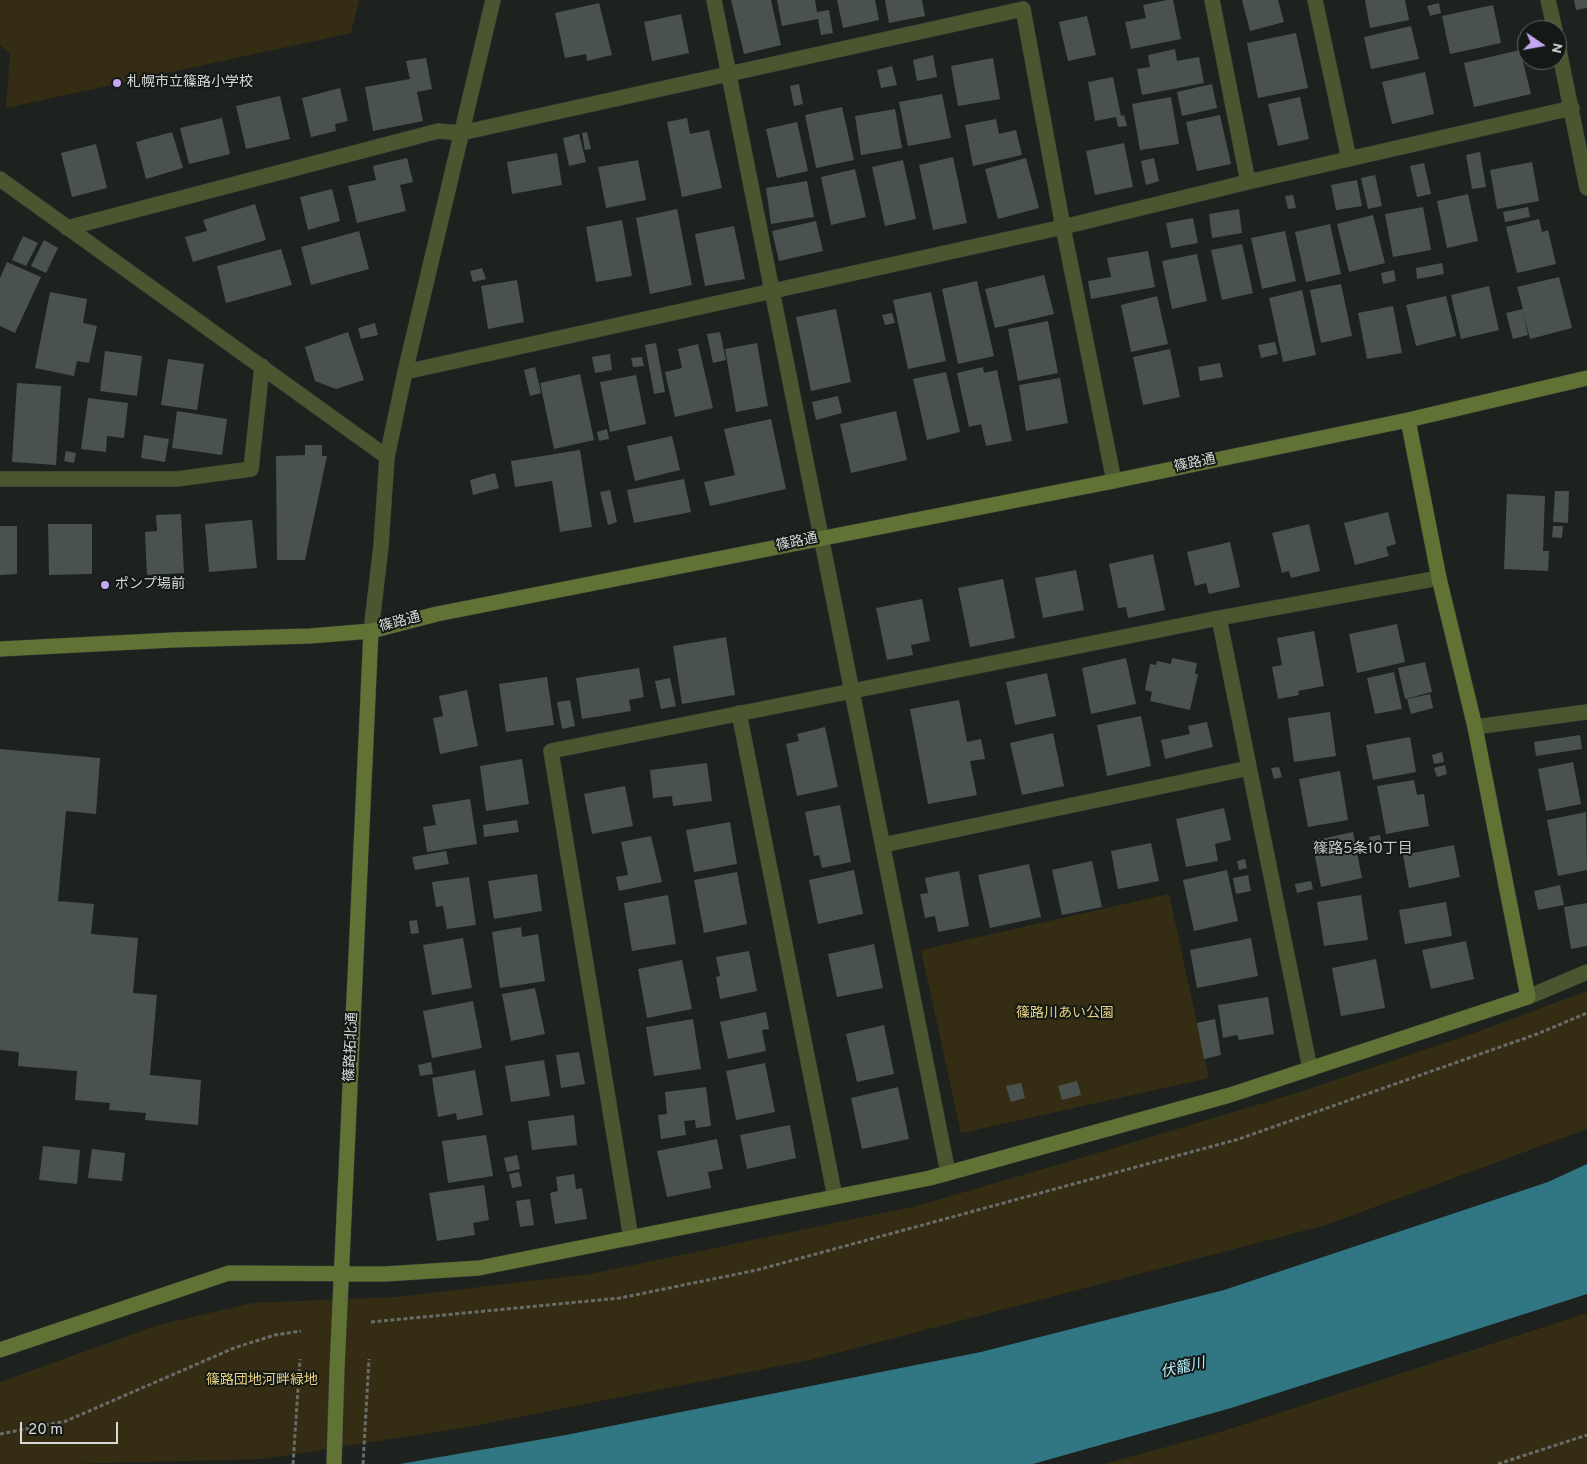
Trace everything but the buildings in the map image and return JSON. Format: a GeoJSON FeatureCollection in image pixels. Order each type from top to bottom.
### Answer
{"type":"FeatureCollection","features":[{"type":"Feature","properties":{"kind":"street"},"geometry":{"type":"LineString","coordinates":[[371,631],[381,546],[387,457],[492,0]]}},
{"type":"Feature","properties":{"kind":"street"},"geometry":{"type":"LineString","coordinates":[[714,0],[948,1173]]}},
{"type":"Feature","properties":{"kind":"street"},"geometry":{"type":"LineString","coordinates":[[1212,0],[1248,182]]}},
{"type":"Feature","properties":{"kind":"street"},"geometry":{"type":"LineString","coordinates":[[1315,0],[1349,159]]}},
{"type":"Feature","properties":{"kind":"street"},"geometry":{"type":"LineString","coordinates":[[1548,0],[1553,20]]}},
{"type":"Feature","properties":{"kind":"street"},"geometry":{"type":"LineString","coordinates":[[68,228],[438,131],[461,133],[1022,4],[1063,227],[1114,481]]}},
{"type":"Feature","properties":{"kind":"street"},"geometry":{"type":"LineString","coordinates":[[1564,70],[1587,188]]}},
{"type":"Feature","properties":{"kind":"street"},"geometry":{"type":"LineString","coordinates":[[405,372],[1063,227],[1248,182],[1572,108]]}},
{"type":"Feature","properties":{"kind":"street"},"geometry":{"type":"LineString","coordinates":[[0,179],[387,457]]}},
{"type":"Feature","properties":{"kind":"street"},"geometry":{"type":"LineString","coordinates":[[0,479],[177,479],[251,469],[262,366]]}},
{"type":"Feature","properties":{"kind":"street","name":"篠路通"},"geometry":{"type":"LineString","coordinates":[[0,649],[173,640],[310,636],[371,631],[437,614],[1114,481],[1408,420],[1587,378]]}},
{"type":"Feature","properties":{"kind":"street"},"geometry":{"type":"LineString","coordinates":[[1408,420],[1439,578],[1475,727],[1528,997]]}},
{"type":"Feature","properties":{"kind":"street"},"geometry":{"type":"LineString","coordinates":[[630,1238],[551,751],[1219,618],[1439,578]]}},
{"type":"Feature","properties":{"kind":"street"},"geometry":{"type":"LineString","coordinates":[[1219,618],[1310,1068]]}},
{"type":"Feature","properties":{"kind":"street","name":"篠路拓北通"},"geometry":{"type":"LineString","coordinates":[[334,1464],[371,631]]}},
{"type":"Feature","properties":{"kind":"street"},"geometry":{"type":"LineString","coordinates":[[1475,727],[1587,712]]}},
{"type":"Feature","properties":{"kind":"street"},"geometry":{"type":"LineString","coordinates":[[739,713],[836,1196]]}},
{"type":"Feature","properties":{"kind":"street"},"geometry":{"type":"LineString","coordinates":[[884,845],[1249,768]]}},
{"type":"Feature","properties":{"kind":"street"},"geometry":{"type":"LineString","coordinates":[[0,1350],[229,1273],[385,1274],[479,1268],[948,1173],[1230,1095],[1528,997],[1587,972]]}},
{"type":"Feature","properties":{"kind":"path"},"geometry":{"type":"LineString","coordinates":[[372,1322],[620,1298],[757,1270],[1239,1139],[1537,1034],[1587,1013]]}},
{"type":"Feature","properties":{"kind":"path"},"geometry":{"type":"LineString","coordinates":[[0,1434],[66,1421],[234,1348],[275,1335],[301,1331]]}},
{"type":"Feature","properties":{"kind":"path"},"geometry":{"type":"LineString","coordinates":[[293,1464],[300,1359]]}},
{"type":"Feature","properties":{"kind":"path"},"geometry":{"type":"LineString","coordinates":[[364,1464],[369,1359]]}},
{"type":"Feature","properties":{"kind":"path"},"geometry":{"type":"LineString","coordinates":[[1498,1464],[1587,1435]]}},
{"type":"Feature","properties":{"kind":"green space","name":"札幌市立篠路小学校"},"geometry":{"type":"Polygon","coordinates":[[[0,0],[359,0],[351,33],[6,108],[10,54],[0,45],[0,0]]]}},
{"type":"Feature","properties":{"kind":"green space","name":"篠路川あい公園"},"geometry":{"type":"Polygon","coordinates":[[[1169,894],[1209,1078],[961,1133],[921,950],[1169,894]]]}},
{"type":"Feature","properties":{"kind":"green space","name":"篠路団地河畔緑地"},"geometry":{"type":"Polygon","coordinates":[[[1587,991],[1587,1129],[1326,1225],[810,1360],[468,1427],[263,1459],[0,1464],[0,1382],[158,1325],[253,1303],[396,1297],[590,1274],[916,1206],[1300,1092],[1477,1032],[1587,991]]]}},
{"type":"Feature","properties":{"kind":"green space"},"geometry":{"type":"Polygon","coordinates":[[[1587,1313],[1587,1464],[1104,1464],[1217,1433],[1587,1313]]]}},
{"type":"Feature","properties":{"kind":"water","name":"伏籠川"},"geometry":{"type":"Polygon","coordinates":[[[1587,1164],[1587,1294],[1231,1408],[1033,1464],[400,1464],[566,1435],[981,1352],[1224,1290],[1548,1182],[1587,1164]]]}},
{"type":"Feature","properties":{"kind":"place","name":"札幌市立篠路小学校"},"geometry":{"type":"Point","coordinates":[117,83]}},
{"type":"Feature","properties":{"kind":"place","name":"ポンプ場前"},"geometry":{"type":"Point","coordinates":[105,585]}},
{"type":"Feature","properties":{"kind":"district","name":"篠路5条10丁目"},"geometry":{"type":"Point","coordinates":[1363,850]}}]}
